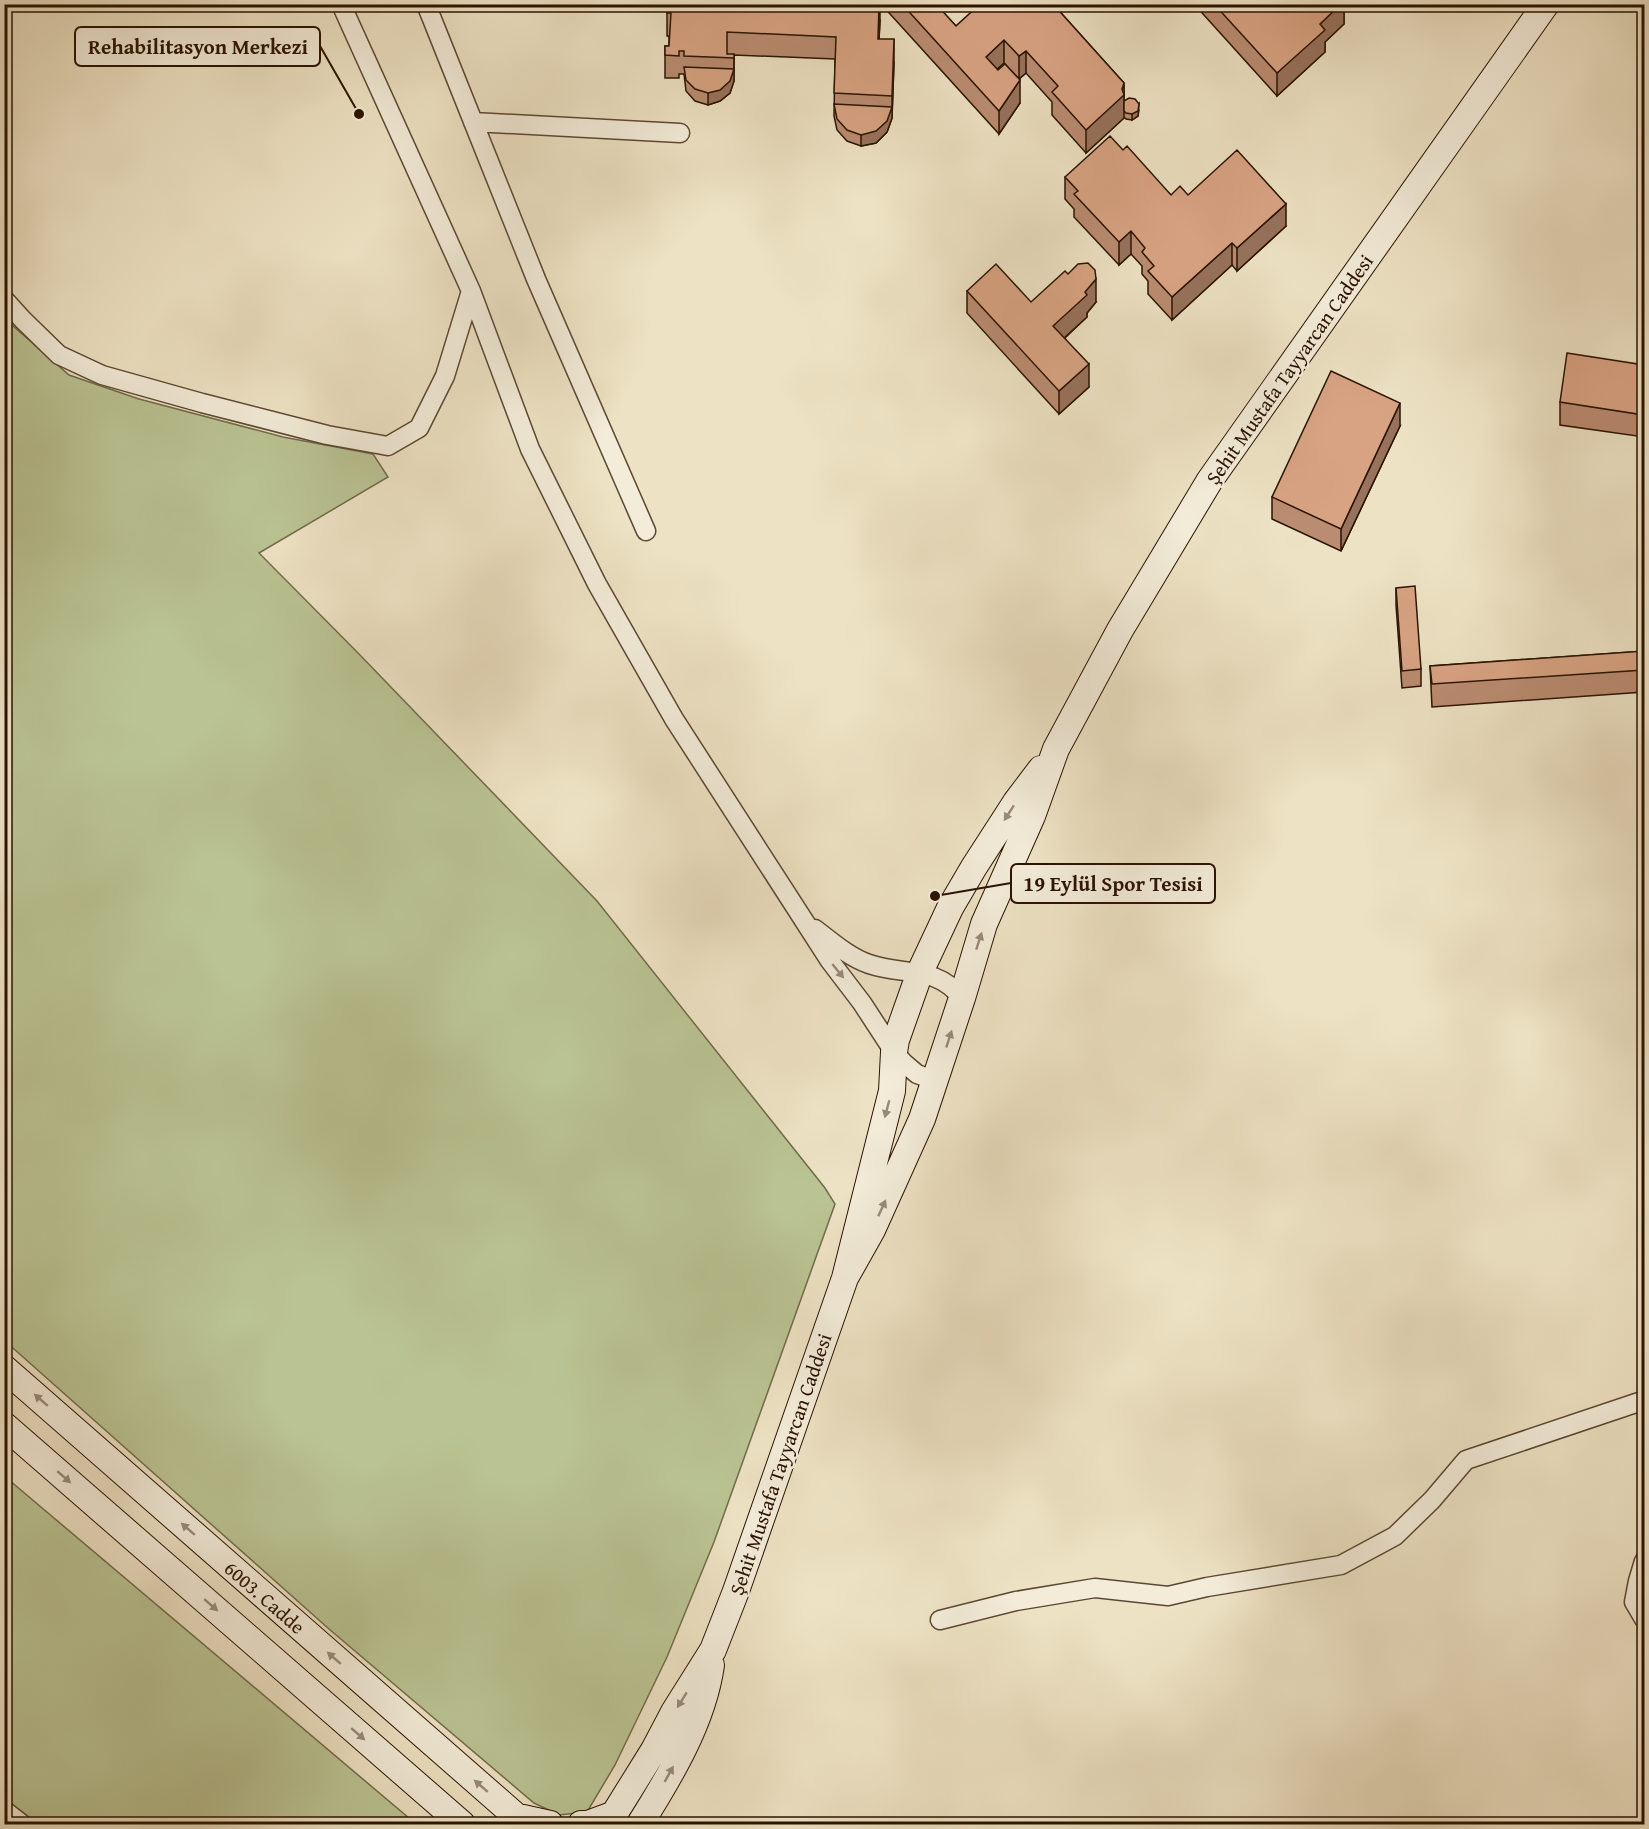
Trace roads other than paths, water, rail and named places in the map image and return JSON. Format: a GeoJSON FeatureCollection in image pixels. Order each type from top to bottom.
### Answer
{"type":"FeatureCollection","features":[{"type":"Feature","properties":{"kind":"main road","name":"Şehit Mustafa Tayyarcan Caddesi"},"geometry":{"type":"LineString","coordinates":[[845,1278],[872,1230],[922,1119],[936,1081],[984,924],[1032,816],[1056,749],[1120,630],[1210,480],[1546,4]]}},
{"type":"Feature","properties":{"kind":"main road","name":"Şehit Mustafa Tayyarcan Caddesi"},"geometry":{"type":"LineString","coordinates":[[611,1819],[713,1650],[736,1591],[845,1278],[892,1091],[894,1052],[908,1003],[920,972],[950,908],[974,867],[1016,802],[1056,749]]}},
{"type":"Feature","properties":{"kind":"main road","name":"6003. Cadde"},"geometry":{"type":"LineString","coordinates":[[4,1368],[520,1820]]}},
{"type":"Feature","properties":{"kind":"main road"},"geometry":{"type":"LineString","coordinates":[[4,1425],[462,1824]]}},
{"type":"Feature","properties":{"kind":"main road","name":"Şehit Mustafa Tayyarcan Caddesi"},"geometry":{"type":"LineString","coordinates":[[640,1824],[692,1730],[709,1682],[713,1650]]}},
{"type":"Feature","properties":{"kind":"main road"},"geometry":{"type":"LineString","coordinates":[[581,1824],[611,1819]]}},
{"type":"Feature","properties":{"kind":"main road"},"geometry":{"type":"LineString","coordinates":[[520,1820],[550,1824]]}},
{"type":"Feature","properties":{"kind":"street"},"geometry":{"type":"LineString","coordinates":[[341,4],[471,291],[530,449],[597,584],[674,718],[830,961],[862,1003],[894,1052],[917,1074],[936,1081]]}},
{"type":"Feature","properties":{"kind":"street"},"geometry":{"type":"LineString","coordinates":[[426,4],[536,279],[646,531]]}},
{"type":"Feature","properties":{"kind":"street"},"geometry":{"type":"LineString","coordinates":[[473,122],[680,133]]}},
{"type":"Feature","properties":{"kind":"street"},"geometry":{"type":"LineString","coordinates":[[4,299],[59,356],[102,375],[327,435],[388,446],[419,428],[445,376],[471,291]]}},
{"type":"Feature","properties":{"kind":"street"},"geometry":{"type":"LineString","coordinates":[[806,923],[848,953],[867,963],[882,968],[920,972],[956,989],[962,998]]}},
{"type":"Feature","properties":{"kind":"street"},"geometry":{"type":"LineString","coordinates":[[940,1620],[1016,1601],[1095,1588],[1168,1596],[1207,1587],[1341,1565],[1395,1536],[1432,1500],[1466,1460],[1642,1401],[1644,1406]]}},
{"type":"Feature","properties":{"kind":"street"},"geometry":{"type":"LineString","coordinates":[[1644,1561],[1634,1602],[1644,1619]]}},
{"type":"Feature","properties":{"kind":"street"},"geometry":{"type":"LineString","coordinates":[[4,1810],[22,1824]]}},
{"type":"Feature","properties":{"kind":"place","name":"Rehabilitasyon Merkezi"},"geometry":{"type":"Point","coordinates":[359,114]}},
{"type":"Feature","properties":{"kind":"place","name":"19 Eylül Spor Tesisi"},"geometry":{"type":"Point","coordinates":[935,896]}}]}
